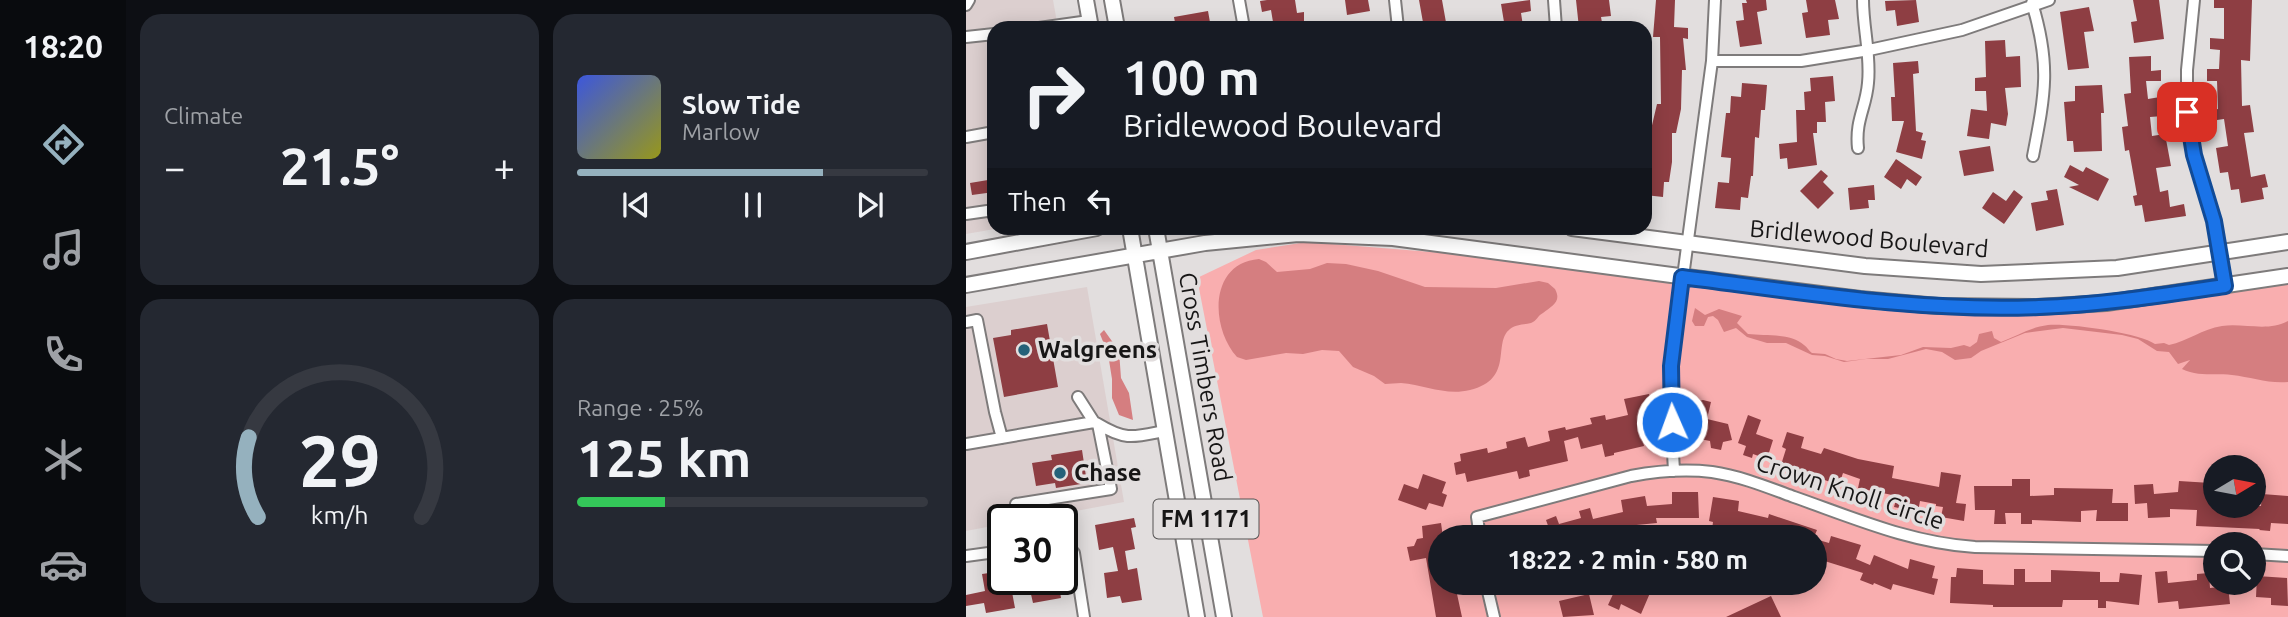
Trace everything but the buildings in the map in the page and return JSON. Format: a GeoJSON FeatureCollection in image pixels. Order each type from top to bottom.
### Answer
{"type":"FeatureCollection","features":[{"type":"Feature","properties":{"kind":"main road"},"geometry":{"type":"LineString","coordinates":[[1086,0],[1089,21]]}},
{"type":"Feature","properties":{"kind":"main road"},"geometry":{"type":"LineString","coordinates":[[1112,0],[1116,21]]}},
{"type":"Feature","properties":{"kind":"main road"},"geometry":{"type":"LineString","coordinates":[[966,252],[1059,235]]}},
{"type":"Feature","properties":{"kind":"main road","name":"Cross Timbers Road"},"geometry":{"type":"LineString","coordinates":[[1130,235],[1197,617]]}},
{"type":"Feature","properties":{"kind":"main road","name":"Cross Timbers Road"},"geometry":{"type":"LineString","coordinates":[[1157,235],[1224,617]]}},
{"type":"Feature","properties":{"kind":"main road"},"geometry":{"type":"LineString","coordinates":[[966,285],[1205,243],[1273,235],[1393,238],[1892,303],[2000,307],[2106,303],[2288,276]]}},
{"type":"Feature","properties":{"kind":"main road","name":"Bridlewood Boulevard"},"geometry":{"type":"LineString","coordinates":[[1626,235],[1866,266],[1981,274],[2087,270],[2288,242]]}},
{"type":"Feature","properties":{"kind":"street"},"geometry":{"type":"LineString","coordinates":[[966,5],[969,0]]}},
{"type":"Feature","properties":{"kind":"street"},"geometry":{"type":"LineString","coordinates":[[1239,0],[1243,21]]}},
{"type":"Feature","properties":{"kind":"street"},"geometry":{"type":"LineString","coordinates":[[1395,0],[1397,21]]}},
{"type":"Feature","properties":{"kind":"street"},"geometry":{"type":"LineString","coordinates":[[1554,0],[1556,21]]}},
{"type":"Feature","properties":{"kind":"street"},"geometry":{"type":"LineString","coordinates":[[1674,471],[1671,366],[1712,61],[1715,0]]}},
{"type":"Feature","properties":{"kind":"street"},"geometry":{"type":"LineString","coordinates":[[1858,148],[1856,132],[1868,85],[1869,50],[1863,0]]}},
{"type":"Feature","properties":{"kind":"street"},"geometry":{"type":"LineString","coordinates":[[1712,61],[1801,61],[1869,50],[1962,30],[2032,3],[2049,0]]}},
{"type":"Feature","properties":{"kind":"street"},"geometry":{"type":"LineString","coordinates":[[2193,0],[2187,70],[2187,112],[2194,155],[2214,221],[2225,286]]}},
{"type":"Feature","properties":{"kind":"street"},"geometry":{"type":"LineString","coordinates":[[2032,3],[2041,36],[2046,76],[2033,156]]}},
{"type":"Feature","properties":{"kind":"street"},"geometry":{"type":"LineString","coordinates":[[966,37],[987,35]]}},
{"type":"Feature","properties":{"kind":"street"},"geometry":{"type":"LineString","coordinates":[[966,137],[987,133]]}},
{"type":"Feature","properties":{"kind":"street"},"geometry":{"type":"LineString","coordinates":[[966,214],[987,210]]}},
{"type":"Feature","properties":{"kind":"street"},"geometry":{"type":"LineString","coordinates":[[966,322],[977,320],[995,412],[1003,438]]}},
{"type":"Feature","properties":{"kind":"street"},"geometry":{"type":"LineString","coordinates":[[1016,504],[1111,489],[1096,423],[1078,397]]}},
{"type":"Feature","properties":{"kind":"street"},"geometry":{"type":"LineString","coordinates":[[966,444],[1096,423],[1117,435],[1133,437],[1164,431]]}},
{"type":"Feature","properties":{"kind":"street","name":"Crown Knoll Circle"},"geometry":{"type":"LineString","coordinates":[[1478,525],[1477,517],[1631,476],[1694,471],[1728,475],[1891,532],[1941,544],[1975,547],[2203,551]]}},
{"type":"Feature","properties":{"kind":"street"},"geometry":{"type":"LineString","coordinates":[[966,556],[987,553]]}},
{"type":"Feature","properties":{"kind":"street"},"geometry":{"type":"LineString","coordinates":[[2266,555],[2288,556]]}},
{"type":"Feature","properties":{"kind":"street"},"geometry":{"type":"LineString","coordinates":[[1078,579],[1084,617]]}},
{"type":"Feature","properties":{"kind":"street"},"geometry":{"type":"LineString","coordinates":[[1489,595],[1494,617]]}},
{"type":"Feature","properties":{"kind":"shaded area"},"geometry":{"type":"Polygon","coordinates":[[[966,0],[1053,0],[1057,21],[987,21],[987,230],[966,234],[966,0]]]}},
{"type":"Feature","properties":{"kind":"shaded area"},"geometry":{"type":"Polygon","coordinates":[[[1307,242],[1481,256],[1871,310],[2022,315],[2129,305],[2288,282],[2288,617],[1263,617],[1197,278],[1256,250],[1307,242]]]}},
{"type":"Feature","properties":{"kind":"shaded area"},"geometry":{"type":"Polygon","coordinates":[[[1259,259],[1277,272],[1310,269],[1327,263],[1346,264],[1378,271],[1425,287],[1496,288],[1539,281],[1548,283],[1555,289],[1557,300],[1533,322],[1510,329],[1502,343],[1498,370],[1484,385],[1452,392],[1401,383],[1385,384],[1353,367],[1339,351],[1286,353],[1246,360],[1237,357],[1222,330],[1219,298],[1223,284],[1231,272],[1243,263],[1259,259]]]}},
{"type":"Feature","properties":{"kind":"shaded area"},"geometry":{"type":"Polygon","coordinates":[[[1087,287],[1124,502],[1078,511],[1078,504],[987,504],[987,527],[966,531],[966,307],[1087,287]]]}},
{"type":"Feature","properties":{"kind":"shaded area"},"geometry":{"type":"Polygon","coordinates":[[[1695,308],[1705,315],[1719,309],[1742,316],[1737,323],[1748,334],[1792,338],[1812,353],[1847,361],[1901,355],[1923,347],[1970,347],[1977,342],[1979,334],[1992,331],[1994,338],[2001,342],[2030,330],[2048,325],[2103,330],[2135,336],[2155,344],[2169,345],[2222,326],[2264,327],[2288,321],[2288,382],[2194,373],[2182,369],[2190,360],[2178,364],[2169,352],[2157,351],[2138,339],[2063,328],[2025,333],[1981,351],[1971,358],[1955,360],[1942,352],[1926,349],[1888,359],[1844,362],[1812,355],[1786,343],[1767,343],[1747,337],[1736,328],[1724,332],[1713,316],[1708,317],[1704,326],[1695,326],[1692,321],[1695,308]]]}},
{"type":"Feature","properties":{"kind":"shaded area"},"geometry":{"type":"Polygon","coordinates":[[[1104,330],[1119,351],[1121,378],[1129,393],[1133,420],[1119,415],[1112,398],[1108,354],[1100,334],[1104,330]]]}},
{"type":"Feature","properties":{"kind":"place","name":"Walgreens"},"geometry":{"type":"Point","coordinates":[1024,350]}},
{"type":"Feature","properties":{"kind":"place","name":"Chase"},"geometry":{"type":"Point","coordinates":[1060,473]}},
{"type":"Feature","properties":{"kind":"route"},"geometry":{"type":"LineString","coordinates":[[1672,422],[1671,366],[1682,277],[1892,303],[1938,306],[2074,306],[2225,286],[2214,221],[2194,155],[2187,112]]}}]}
